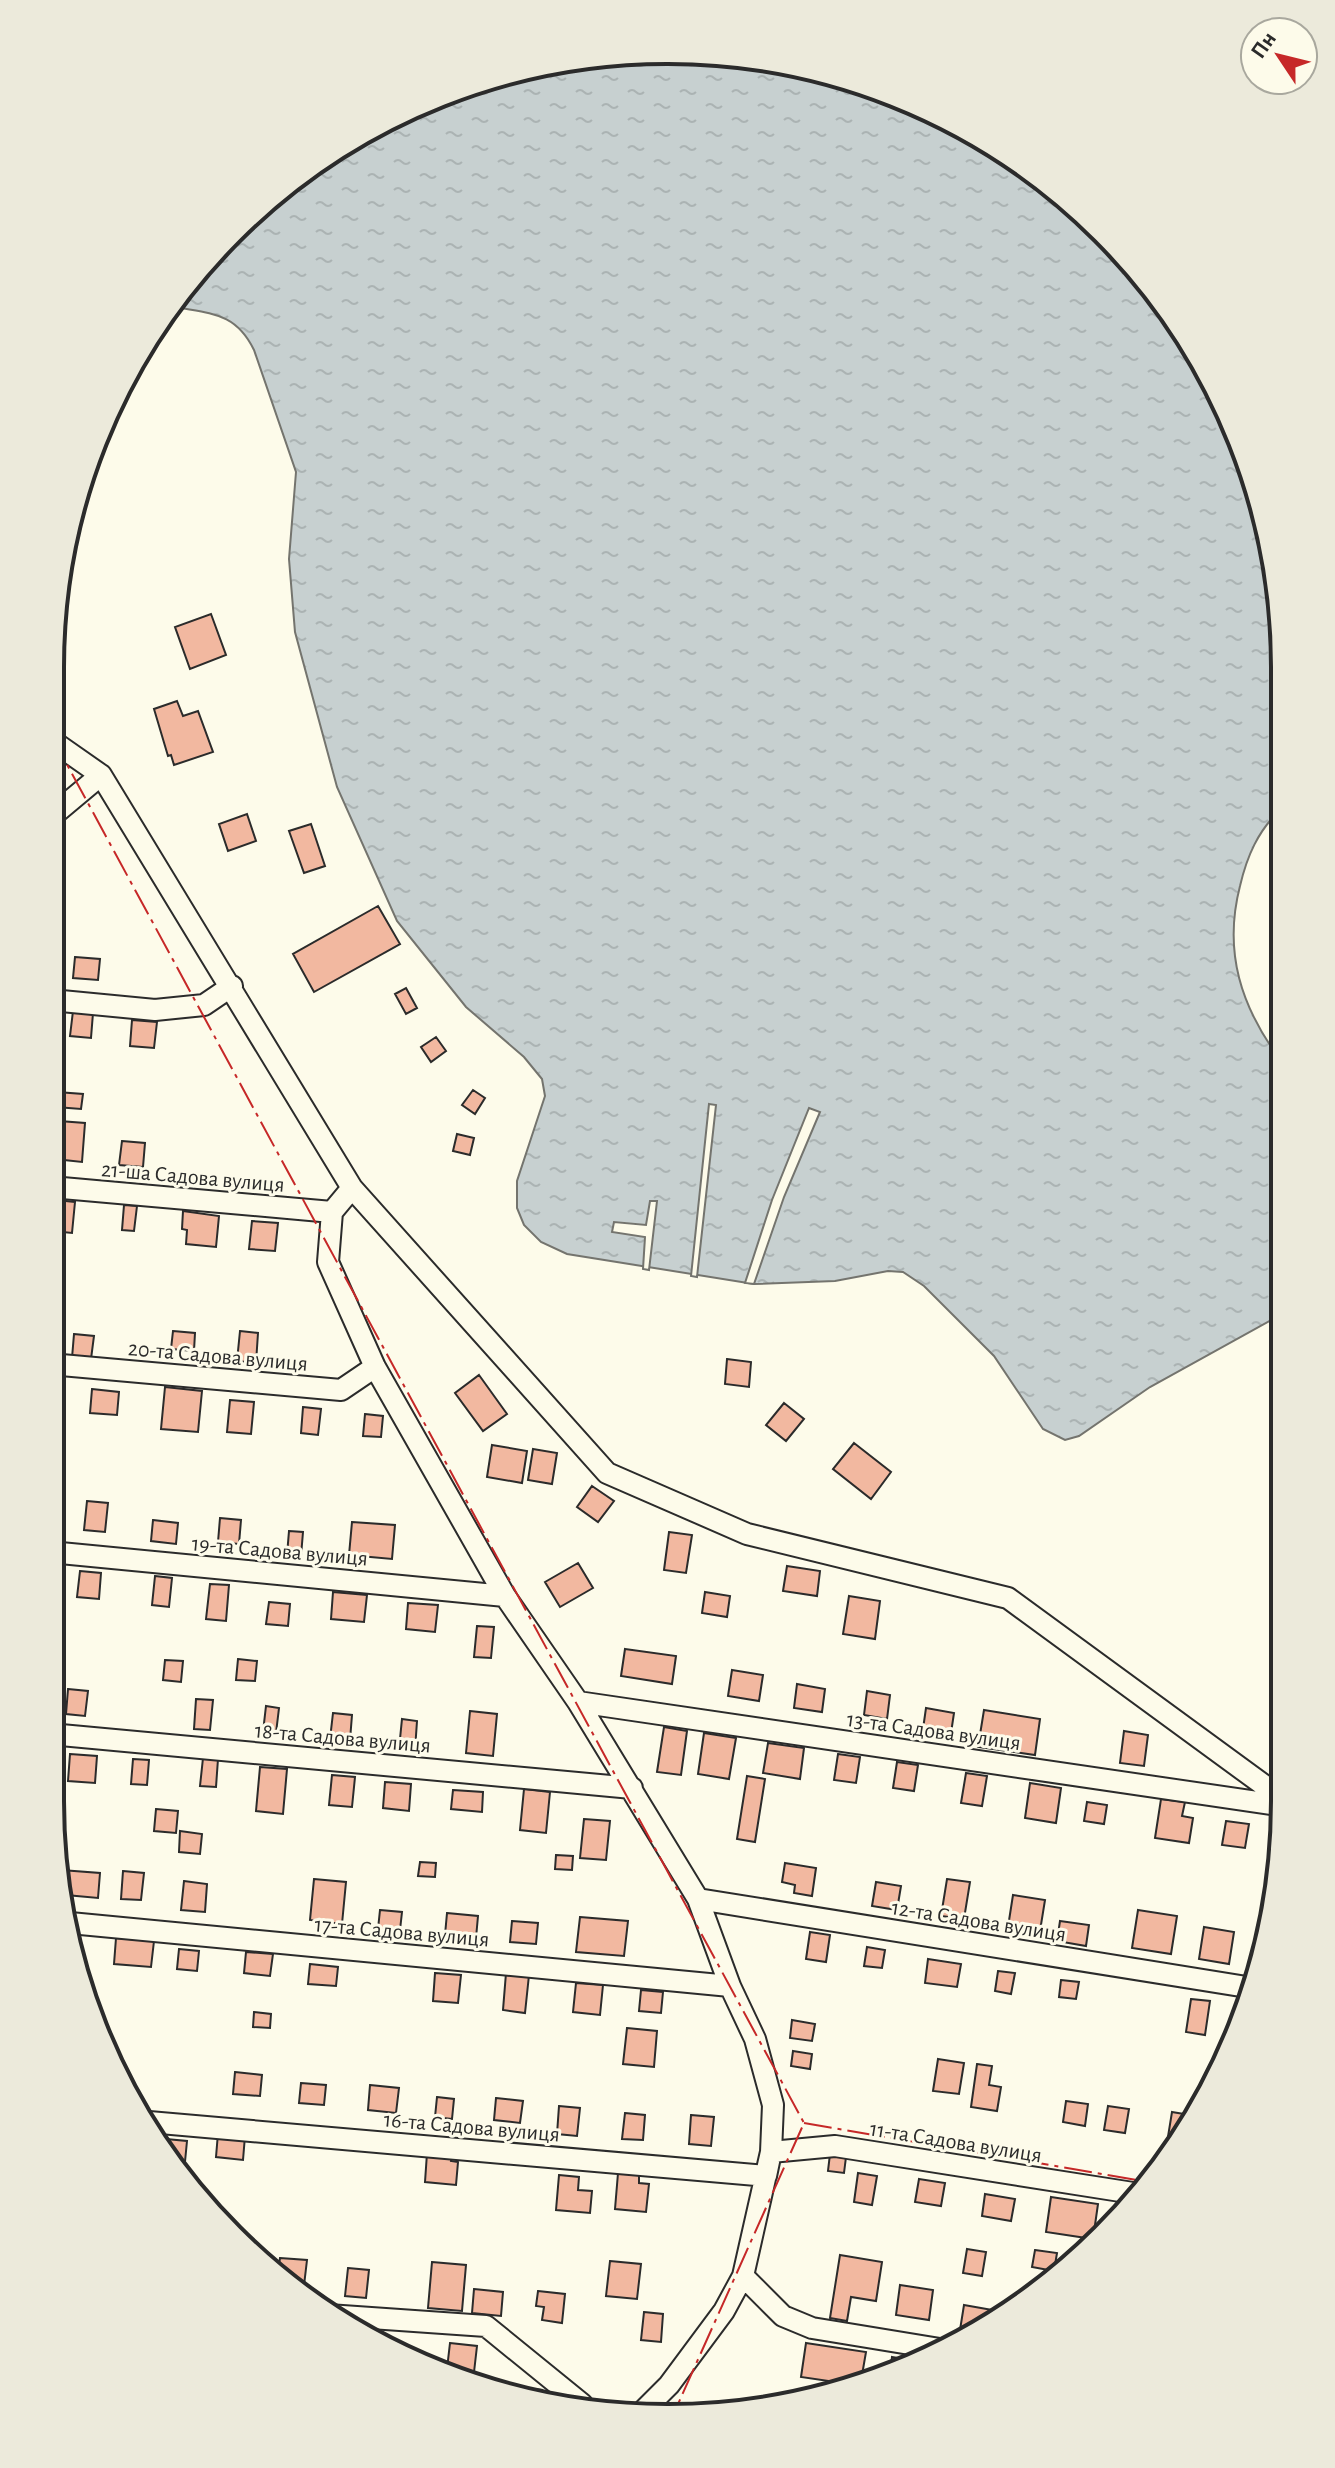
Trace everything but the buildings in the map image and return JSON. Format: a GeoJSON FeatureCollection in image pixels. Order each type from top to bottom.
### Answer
{"type":"FeatureCollection","features":[{"type":"Feature","properties":{"kind":"street"},"geometry":{"type":"LineString","coordinates":[[64,749],[101,775],[352,1188],[607,1473],[747,1534],[1008,1598],[1271,1793]]}},
{"type":"Feature","properties":{"kind":"street"},"geometry":{"type":"LineString","coordinates":[[64,806],[101,775]]}},
{"type":"Feature","properties":{"kind":"street"},"geometry":{"type":"LineString","coordinates":[[64,1001],[155,1010],[204,1005],[232,986]]}},
{"type":"Feature","properties":{"kind":"street","name":"21-ша Садова вулиця"},"geometry":{"type":"LineString","coordinates":[[64,1188],[332,1212]]}},
{"type":"Feature","properties":{"kind":"street"},"geometry":{"type":"LineString","coordinates":[[352,1188],[332,1212],[328,1262],[375,1367],[505,1596],[578,1702],[698,1899],[730,1986],[755,2039],[773,2105],[771,2152],[743,2276],[724,2311],[687,2361],[650,2404]]}},
{"type":"Feature","properties":{"kind":"street","name":"20-та Садова вулиця"},"geometry":{"type":"LineString","coordinates":[[64,1365],[341,1390],[375,1367]]}},
{"type":"Feature","properties":{"kind":"street","name":"19-та Садова вулиця"},"geometry":{"type":"LineString","coordinates":[[64,1553],[505,1596]]}},
{"type":"Feature","properties":{"kind":"street","name":"13-та Садова вулиця"},"geometry":{"type":"LineString","coordinates":[[578,1702],[1271,1801]]}},
{"type":"Feature","properties":{"kind":"street","name":"18-та Садова вулиця"},"geometry":{"type":"LineString","coordinates":[[64,1735],[632,1788]]}},
{"type":"Feature","properties":{"kind":"street","name":"12-та Садова вулиця"},"geometry":{"type":"LineString","coordinates":[[698,1899],[1241,1986]]}},
{"type":"Feature","properties":{"kind":"street","name":"17-та Садова вулиця"},"geometry":{"type":"LineString","coordinates":[[77,1924],[730,1986]]}},
{"type":"Feature","properties":{"kind":"street","name":"16-та Садова вулиця"},"geometry":{"type":"LineString","coordinates":[[158,2123],[766,2176]]}},
{"type":"Feature","properties":{"kind":"street","name":"11-та Садова вулиця"},"geometry":{"type":"LineString","coordinates":[[771,2152],[835,2146],[1126,2192]]}},
{"type":"Feature","properties":{"kind":"street"},"geometry":{"type":"LineString","coordinates":[[743,2276],[783,2316],[812,2328],[924,2346]]}},
{"type":"Feature","properties":{"kind":"street"},"geometry":{"type":"LineString","coordinates":[[356,2317],[486,2326],[572,2396]]}},
{"type":"Feature","properties":{"kind":"water"},"geometry":{"type":"Polygon","coordinates":[[[628,65],[707,65],[746,69],[861,96],[934,126],[1003,166],[1035,189],[1094,241],[1146,300],[1169,332],[1209,401],[1239,474],[1266,589],[1271,668],[1271,819],[1246,864],[1235,910],[1234,934],[1239,978],[1255,1020],[1271,1047],[1271,1320],[1150,1387],[1079,1436],[1065,1440],[1043,1429],[994,1356],[924,1286],[903,1272],[888,1271],[835,1281],[754,1284],[567,1254],[541,1242],[524,1225],[517,1208],[517,1181],[545,1096],[542,1079],[524,1057],[466,1007],[397,921],[337,787],[295,632],[289,559],[296,472],[247,337],[229,321],[183,308],[214,270],[270,214],[332,166],[366,145],[401,126],[474,96],[550,76],[628,65]]]}},
{"type":"Feature","properties":{"kind":"pier"},"geometry":{"type":"Polygon","coordinates":[[[709,1104],[716,1105],[697,1277],[691,1276],[709,1104]]]}},
{"type":"Feature","properties":{"kind":"pier"},"geometry":{"type":"Polygon","coordinates":[[[809,1108],[820,1112],[784,1197],[754,1284],[745,1283],[772,1200],[809,1108]]]}},
{"type":"Feature","properties":{"kind":"pier"},"geometry":{"type":"Polygon","coordinates":[[[650,1201],[657,1201],[649,1270],[643,1269],[645,1237],[612,1232],[614,1222],[646,1225],[650,1201]]]}},
{"type":"Feature","properties":{"kind":"power"},"geometry":{"type":"LineString","coordinates":[[64,759],[804,2123],[678,2404]]}},
{"type":"Feature","properties":{"kind":"power"},"geometry":{"type":"LineString","coordinates":[[804,2123],[1136,2180]]}}]}
